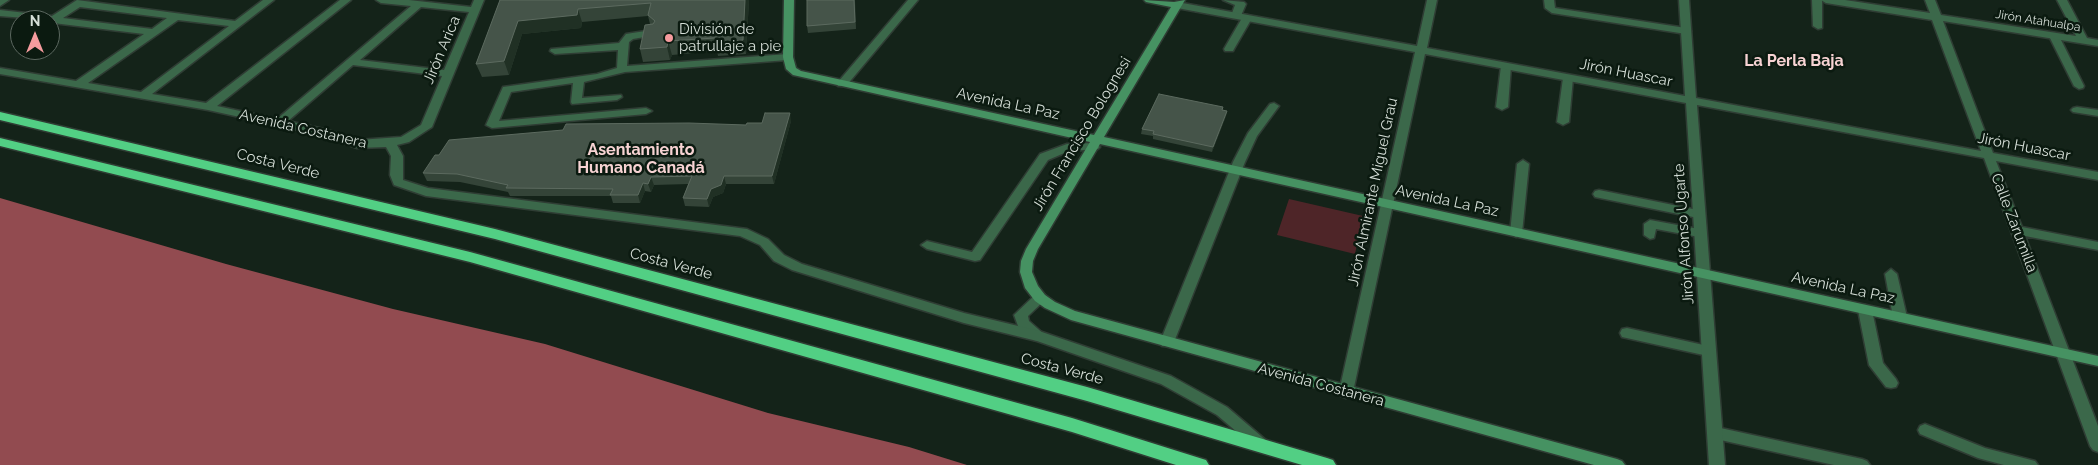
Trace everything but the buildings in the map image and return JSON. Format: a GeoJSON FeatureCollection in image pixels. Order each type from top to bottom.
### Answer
{"type":"FeatureCollection","features":[{"type":"Feature","properties":{"kind":"highway","name":"Costa Verde"},"geometry":{"type":"LineString","coordinates":[[0,116],[494,234],[1088,394],[1327,465]]}},
{"type":"Feature","properties":{"kind":"highway"},"geometry":{"type":"LineString","coordinates":[[0,142],[470,258],[1072,425],[1200,465]]}},
{"type":"Feature","properties":{"kind":"main road"},"geometry":{"type":"LineString","coordinates":[[788,57],[789,0]]}},
{"type":"Feature","properties":{"kind":"main road","name":"Jirón Huascar"},"geometry":{"type":"LineString","coordinates":[[1149,0],[1179,3]]}},
{"type":"Feature","properties":{"kind":"main road","name":"Jirón Francisco Bolognesi"},"geometry":{"type":"LineString","coordinates":[[1036,293],[1026,272],[1027,261],[1032,249],[1179,3]]}},
{"type":"Feature","properties":{"kind":"main road","name":"Avenida La Paz"},"geometry":{"type":"LineString","coordinates":[[788,57],[790,69],[797,73],[1096,143],[1387,204],[2098,361]]}},
{"type":"Feature","properties":{"kind":"main road","name":"Avenida Costanera"},"geometry":{"type":"LineString","coordinates":[[1036,293],[1066,313],[1346,392],[1617,465]]}},
{"type":"Feature","properties":{"kind":"street"},"geometry":{"type":"LineString","coordinates":[[0,3],[4,0]]}},
{"type":"Feature","properties":{"kind":"street"},"geometry":{"type":"LineString","coordinates":[[143,96],[269,0]]}},
{"type":"Feature","properties":{"kind":"street"},"geometry":{"type":"LineString","coordinates":[[208,107],[346,0]]}},
{"type":"Feature","properties":{"kind":"street"},"geometry":{"type":"LineString","coordinates":[[380,0],[417,6],[477,5]]}},
{"type":"Feature","properties":{"kind":"street"},"geometry":{"type":"LineString","coordinates":[[842,84],[913,0]]}},
{"type":"Feature","properties":{"kind":"street"},"geometry":{"type":"LineString","coordinates":[[1228,0],[1241,4],[1242,17],[1230,50]]}},
{"type":"Feature","properties":{"kind":"street","name":"Jirón Almirante Miguel Grau"},"geometry":{"type":"LineString","coordinates":[[1346,392],[1432,0]]}},
{"type":"Feature","properties":{"kind":"street"},"geometry":{"type":"LineString","coordinates":[[1549,0],[1552,10],[1686,31]]}},
{"type":"Feature","properties":{"kind":"street","name":"Jirón Alfonso Ugarte"},"geometry":{"type":"LineString","coordinates":[[1684,0],[1699,233],[1718,465]]}},
{"type":"Feature","properties":{"kind":"street"},"geometry":{"type":"LineString","coordinates":[[1817,0],[1818,26]]}},
{"type":"Feature","properties":{"kind":"street","name":"Jirón Atahualpa"},"geometry":{"type":"LineString","coordinates":[[1826,0],[2098,43]]}},
{"type":"Feature","properties":{"kind":"street","name":"Calle Zarumilla"},"geometry":{"type":"LineString","coordinates":[[1930,0],[2098,446]]}},
{"type":"Feature","properties":{"kind":"street"},"geometry":{"type":"LineString","coordinates":[[2062,0],[2083,40]]}},
{"type":"Feature","properties":{"kind":"street"},"geometry":{"type":"LineString","coordinates":[[60,16],[81,2],[175,17],[236,24]]}},
{"type":"Feature","properties":{"kind":"street","name":"Jirón Huascar"},"geometry":{"type":"LineString","coordinates":[[1179,3],[1421,51],[2098,176]]}},
{"type":"Feature","properties":{"kind":"street","name":"Jirón Arica"},"geometry":{"type":"LineString","coordinates":[[390,143],[405,140],[426,126],[477,5]]}},
{"type":"Feature","properties":{"kind":"street"},"geometry":{"type":"LineString","coordinates":[[280,122],[417,6]]}},
{"type":"Feature","properties":{"kind":"street"},"geometry":{"type":"LineString","coordinates":[[79,84],[175,17]]}},
{"type":"Feature","properties":{"kind":"street"},"geometry":{"type":"LineString","coordinates":[[60,21],[154,32]]}},
{"type":"Feature","properties":{"kind":"street"},"geometry":{"type":"LineString","coordinates":[[624,70],[622,66],[624,41],[630,36],[652,32]]}},
{"type":"Feature","properties":{"kind":"street"},"geometry":{"type":"LineString","coordinates":[[2054,36],[2079,86]]}},
{"type":"Feature","properties":{"kind":"street"},"geometry":{"type":"LineString","coordinates":[[555,51],[624,46]]}},
{"type":"Feature","properties":{"kind":"street"},"geometry":{"type":"LineString","coordinates":[[646,111],[492,125],[506,89],[598,77],[624,70],[788,57]]}},
{"type":"Feature","properties":{"kind":"street"},"geometry":{"type":"LineString","coordinates":[[350,62],[448,74]]}},
{"type":"Feature","properties":{"kind":"street"},"geometry":{"type":"LineString","coordinates":[[1502,107],[1506,66]]}},
{"type":"Feature","properties":{"kind":"street","name":"Avenida Costanera"},"geometry":{"type":"LineString","coordinates":[[0,71],[208,107],[324,132],[357,144],[390,143]]}},
{"type":"Feature","properties":{"kind":"street"},"geometry":{"type":"LineString","coordinates":[[1563,122],[1568,78]]}},
{"type":"Feature","properties":{"kind":"street"},"geometry":{"type":"LineString","coordinates":[[579,79],[576,102],[617,97]]}},
{"type":"Feature","properties":{"kind":"street"},"geometry":{"type":"LineString","coordinates":[[1168,342],[1235,171],[1252,135],[1274,106]]}},
{"type":"Feature","properties":{"kind":"street"},"geometry":{"type":"LineString","coordinates":[[2077,110],[2098,114]]}},
{"type":"Feature","properties":{"kind":"street"},"geometry":{"type":"LineString","coordinates":[[390,143],[397,156],[396,175],[398,182],[426,192],[743,232],[764,242],[779,258],[797,267],[964,318],[1039,336],[1140,369],[1194,394],[1222,410],[1263,446]]}},
{"type":"Feature","properties":{"kind":"street"},"geometry":{"type":"LineString","coordinates":[[927,245],[975,258],[1044,157],[1067,148],[1096,143]]}},
{"type":"Feature","properties":{"kind":"street"},"geometry":{"type":"LineString","coordinates":[[1516,233],[1522,164]]}},
{"type":"Feature","properties":{"kind":"street"},"geometry":{"type":"LineString","coordinates":[[1599,194],[1698,214]]}},
{"type":"Feature","properties":{"kind":"street"},"geometry":{"type":"LineString","coordinates":[[1650,235],[1650,224],[1699,233]]}},
{"type":"Feature","properties":{"kind":"street"},"geometry":{"type":"LineString","coordinates":[[2016,230],[2098,246]]}},
{"type":"Feature","properties":{"kind":"street"},"geometry":{"type":"LineString","coordinates":[[1891,274],[1900,318]]}},
{"type":"Feature","properties":{"kind":"street"},"geometry":{"type":"LineString","coordinates":[[1036,293],[1021,315],[1022,323],[1039,336]]}},
{"type":"Feature","properties":{"kind":"street"},"geometry":{"type":"LineString","coordinates":[[1865,310],[1876,365],[1891,383]]}},
{"type":"Feature","properties":{"kind":"street"},"geometry":{"type":"LineString","coordinates":[[1626,333],[1708,351]]}},
{"type":"Feature","properties":{"kind":"street"},"geometry":{"type":"LineString","coordinates":[[1925,430],[1983,454],[2030,465]]}},
{"type":"Feature","properties":{"kind":"street"},"geometry":{"type":"LineString","coordinates":[[1716,433],[1862,465]]}},
{"type":"Feature","properties":{"kind":"shaded area"},"geometry":{"type":"Polygon","coordinates":[[[0,198],[226,264],[393,309],[545,344],[768,413],[909,447],[967,465],[0,465],[0,198]]]}},
{"type":"Feature","properties":{"kind":"shaded area"},"geometry":{"type":"Polygon","coordinates":[[[1289,199],[1363,216],[1355,254],[1277,235],[1289,199]]]}},
{"type":"Feature","properties":{"kind":"place","name":"División de patrullaje a pie"},"geometry":{"type":"Point","coordinates":[669,38]}},
{"type":"Feature","properties":{"kind":"district","name":"La Perla Baja"},"geometry":{"type":"Point","coordinates":[1794,61]}},
{"type":"Feature","properties":{"kind":"district","name":"Asentamiento Humano Canadá"},"geometry":{"type":"Point","coordinates":[641,159]}}]}
